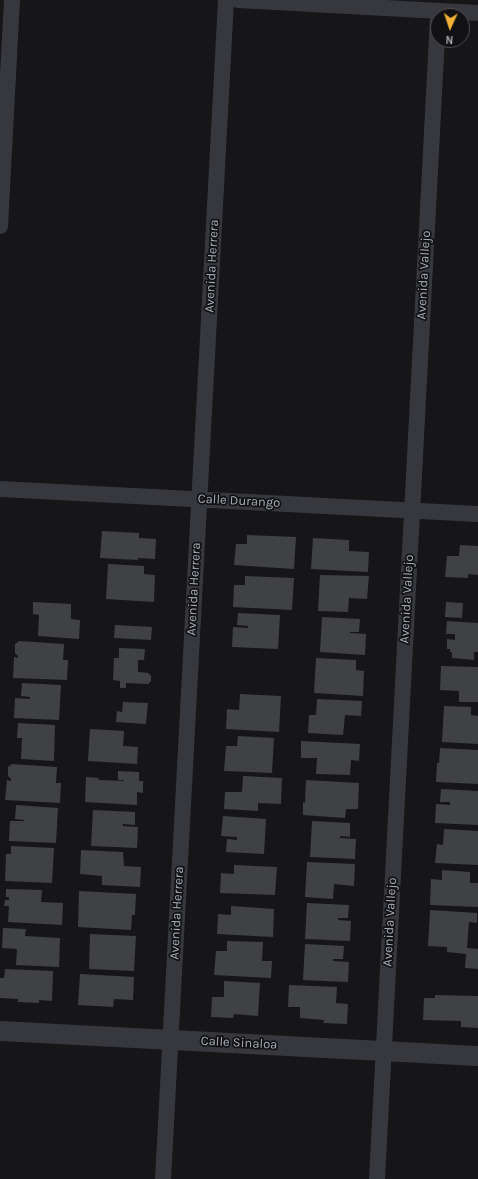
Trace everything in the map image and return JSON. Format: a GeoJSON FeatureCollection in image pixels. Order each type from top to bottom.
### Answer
{"type":"FeatureCollection","features":[{"type":"Feature","properties":{"kind":"street"},"geometry":{"type":"LineString","coordinates":[[0,226],[12,0]]}},
{"type":"Feature","properties":{"kind":"street","name":"Avenida Herrera"},"geometry":{"type":"LineString","coordinates":[[164,1179],[226,0]]}},
{"type":"Feature","properties":{"kind":"street"},"geometry":{"type":"LineString","coordinates":[[238,0],[430,11]]}},
{"type":"Feature","properties":{"kind":"street","name":"Avenida Vallejo"},"geometry":{"type":"LineString","coordinates":[[377,1179],[436,48]]}},
{"type":"Feature","properties":{"kind":"street","name":"Calle Durango"},"geometry":{"type":"LineString","coordinates":[[0,489],[478,514]]}},
{"type":"Feature","properties":{"kind":"street","name":"Calle Sinaloa"},"geometry":{"type":"LineString","coordinates":[[0,1031],[478,1056]]}},
{"type":"Feature","properties":{"kind":"building"},"geometry":{"type":"Polygon","coordinates":[[[102,531],[139,533],[139,538],[156,539],[155,559],[138,558],[138,560],[100,558],[102,531]]]}},
{"type":"Feature","properties":{"kind":"building"},"geometry":{"type":"Polygon","coordinates":[[[247,535],[296,537],[294,569],[234,565],[236,544],[247,544],[247,535]]]}},
{"type":"Feature","properties":{"kind":"building"},"geometry":{"type":"Polygon","coordinates":[[[313,538],[349,540],[349,551],[369,552],[368,572],[311,569],[313,538]]]}},
{"type":"Feature","properties":{"kind":"building"},"geometry":{"type":"Polygon","coordinates":[[[460,545],[478,546],[478,575],[468,574],[468,578],[445,577],[447,556],[459,556],[460,545]]]}},
{"type":"Feature","properties":{"kind":"building"},"geometry":{"type":"Polygon","coordinates":[[[108,564],[144,566],[144,574],[155,575],[154,602],[106,599],[108,564]]]}},
{"type":"Feature","properties":{"kind":"building"},"geometry":{"type":"Polygon","coordinates":[[[320,575],[369,576],[367,599],[349,598],[348,612],[318,611],[320,575]]]}},
{"type":"Feature","properties":{"kind":"building"},"geometry":{"type":"Polygon","coordinates":[[[245,576],[294,578],[292,610],[233,607],[234,585],[245,585],[245,576]]]}},
{"type":"Feature","properties":{"kind":"building"},"geometry":{"type":"Polygon","coordinates":[[[33,602],[71,604],[71,619],[80,620],[79,639],[38,636],[39,615],[33,614],[33,602]]]}},
{"type":"Feature","properties":{"kind":"building"},"geometry":{"type":"Polygon","coordinates":[[[446,602],[463,603],[462,618],[445,617],[446,602]]]}},
{"type":"Feature","properties":{"kind":"building"},"geometry":{"type":"Polygon","coordinates":[[[238,613],[280,615],[278,649],[232,647],[233,627],[248,628],[248,626],[237,625],[238,613]]]}},
{"type":"Feature","properties":{"kind":"building"},"geometry":{"type":"Polygon","coordinates":[[[322,617],[360,619],[359,632],[350,633],[366,634],[365,655],[320,652],[322,617]]]}},
{"type":"Feature","properties":{"kind":"building"},"geometry":{"type":"Polygon","coordinates":[[[447,621],[478,623],[478,652],[474,652],[474,660],[452,658],[452,652],[450,652],[450,649],[447,649],[447,639],[455,640],[455,634],[446,634],[447,621]]]}},
{"type":"Feature","properties":{"kind":"building"},"geometry":{"type":"Polygon","coordinates":[[[115,625],[152,627],[151,640],[114,638],[115,625]]]}},
{"type":"Feature","properties":{"kind":"building"},"geometry":{"type":"Polygon","coordinates":[[[19,641],[64,644],[63,660],[68,660],[67,680],[13,678],[14,657],[18,658],[15,653],[15,644],[19,641]]]}},
{"type":"Feature","properties":{"kind":"building"},"geometry":{"type":"Polygon","coordinates":[[[119,648],[145,649],[144,660],[138,660],[138,672],[149,673],[149,675],[151,675],[151,682],[149,682],[149,684],[126,683],[126,688],[120,688],[120,681],[113,680],[114,658],[119,658],[119,648]]]}},
{"type":"Feature","properties":{"kind":"building"},"geometry":{"type":"Polygon","coordinates":[[[316,658],[356,660],[356,670],[364,671],[363,696],[314,693],[316,658]]]}},
{"type":"Feature","properties":{"kind":"building"},"geometry":{"type":"Polygon","coordinates":[[[441,666],[478,667],[478,702],[459,702],[459,691],[440,690],[441,666]]]}},
{"type":"Feature","properties":{"kind":"building"},"geometry":{"type":"Polygon","coordinates":[[[22,683],[61,685],[59,720],[14,718],[15,698],[30,699],[30,697],[21,696],[22,683]]]}},
{"type":"Feature","properties":{"kind":"building"},"geometry":{"type":"Polygon","coordinates":[[[240,694],[281,696],[279,732],[226,729],[227,709],[239,710],[240,694]]]}},
{"type":"Feature","properties":{"kind":"building"},"geometry":{"type":"Polygon","coordinates":[[[317,699],[362,701],[361,716],[345,715],[343,735],[308,733],[309,715],[316,715],[317,699]]]}},
{"type":"Feature","properties":{"kind":"building"},"geometry":{"type":"Polygon","coordinates":[[[123,702],[148,703],[146,724],[116,722],[117,711],[122,712],[123,702]]]}},
{"type":"Feature","properties":{"kind":"building"},"geometry":{"type":"Polygon","coordinates":[[[444,706],[471,707],[471,715],[478,716],[478,744],[442,742],[444,706]]]}},
{"type":"Feature","properties":{"kind":"building"},"geometry":{"type":"Polygon","coordinates":[[[18,723],[55,725],[54,761],[21,759],[22,738],[17,738],[18,723]]]}},
{"type":"Feature","properties":{"kind":"building"},"geometry":{"type":"Polygon","coordinates":[[[90,729],[124,731],[123,746],[138,747],[137,764],[88,761],[90,729]]]}},
{"type":"Feature","properties":{"kind":"building"},"geometry":{"type":"Polygon","coordinates":[[[238,736],[274,738],[272,773],[224,771],[226,746],[237,746],[238,736]]]}},
{"type":"Feature","properties":{"kind":"building"},"geometry":{"type":"Polygon","coordinates":[[[301,741],[360,744],[359,761],[351,760],[350,775],[316,774],[317,758],[301,758],[301,741]]]}},
{"type":"Feature","properties":{"kind":"building"},"geometry":{"type":"Polygon","coordinates":[[[440,748],[478,750],[478,784],[436,782],[437,763],[439,763],[440,748]]]}},
{"type":"Feature","properties":{"kind":"building"},"geometry":{"type":"Polygon","coordinates":[[[12,764],[57,767],[56,783],[61,783],[60,803],[5,800],[7,780],[11,781],[8,776],[8,767],[12,764]]]}},
{"type":"Feature","properties":{"kind":"building"},"geometry":{"type":"Polygon","coordinates":[[[118,771],[139,772],[139,781],[143,781],[143,793],[137,792],[137,805],[85,802],[86,777],[99,778],[98,780],[124,781],[118,780],[118,771]]]}},
{"type":"Feature","properties":{"kind":"building"},"geometry":{"type":"Polygon","coordinates":[[[243,776],[282,778],[281,804],[258,803],[258,811],[224,809],[225,792],[242,792],[243,776]]]}},
{"type":"Feature","properties":{"kind":"building"},"geometry":{"type":"Polygon","coordinates":[[[306,780],[359,783],[358,809],[346,809],[345,818],[303,815],[306,780]]]}},
{"type":"Feature","properties":{"kind":"building"},"geometry":{"type":"Polygon","coordinates":[[[441,789],[478,791],[478,825],[435,823],[436,804],[450,805],[450,802],[440,802],[441,789]]]}},
{"type":"Feature","properties":{"kind":"building"},"geometry":{"type":"Polygon","coordinates":[[[16,805],[58,808],[56,843],[9,841],[10,821],[24,821],[15,819],[16,805]]]}},
{"type":"Feature","properties":{"kind":"building"},"geometry":{"type":"Polygon","coordinates":[[[93,810],[135,812],[135,825],[123,824],[123,826],[138,827],[137,848],[91,846],[93,810]]]}},
{"type":"Feature","properties":{"kind":"building"},"geometry":{"type":"Polygon","coordinates":[[[223,816],[266,819],[264,854],[226,852],[227,839],[237,840],[237,837],[221,836],[223,816]]]}},
{"type":"Feature","properties":{"kind":"building"},"geometry":{"type":"Polygon","coordinates":[[[312,821],[350,823],[350,837],[340,836],[340,838],[356,839],[355,859],[310,857],[312,821]]]}},
{"type":"Feature","properties":{"kind":"building"},"geometry":{"type":"Polygon","coordinates":[[[444,829],[478,831],[478,865],[435,863],[437,844],[443,845],[444,829]]]}},
{"type":"Feature","properties":{"kind":"building"},"geometry":{"type":"Polygon","coordinates":[[[11,846],[54,848],[52,883],[5,881],[6,854],[11,854],[11,846]]]}},
{"type":"Feature","properties":{"kind":"building"},"geometry":{"type":"Polygon","coordinates":[[[81,850],[123,852],[124,866],[141,867],[140,887],[102,885],[102,876],[80,874],[81,850]]]}},
{"type":"Feature","properties":{"kind":"building"},"geometry":{"type":"Polygon","coordinates":[[[307,862],[355,864],[354,886],[334,884],[333,899],[305,897],[307,862]]]}},
{"type":"Feature","properties":{"kind":"building"},"geometry":{"type":"Polygon","coordinates":[[[234,865],[277,867],[275,895],[220,893],[221,873],[234,874],[234,865]]]}},
{"type":"Feature","properties":{"kind":"building"},"geometry":{"type":"Polygon","coordinates":[[[442,870],[470,872],[470,883],[478,883],[478,907],[430,905],[431,879],[442,880],[442,870]]]}},
{"type":"Feature","properties":{"kind":"building"},"geometry":{"type":"Polygon","coordinates":[[[6,889],[42,890],[41,902],[63,903],[62,925],[8,922],[9,906],[4,906],[5,900],[9,900],[9,897],[6,897],[6,889]]]}},
{"type":"Feature","properties":{"kind":"building"},"geometry":{"type":"Polygon","coordinates":[[[79,891],[136,894],[135,915],[132,915],[131,930],[78,927],[79,891]]]}},
{"type":"Feature","properties":{"kind":"building"},"geometry":{"type":"Polygon","coordinates":[[[307,903],[349,905],[348,918],[338,918],[338,920],[351,921],[350,941],[305,939],[307,903]]]}},
{"type":"Feature","properties":{"kind":"building"},"geometry":{"type":"Polygon","coordinates":[[[231,906],[274,909],[273,937],[217,934],[218,914],[231,915],[231,906]]]}},
{"type":"Feature","properties":{"kind":"building"},"geometry":{"type":"Polygon","coordinates":[[[430,910],[477,913],[477,923],[469,922],[467,948],[478,949],[478,969],[465,968],[466,954],[447,952],[447,947],[428,946],[430,910]]]}},
{"type":"Feature","properties":{"kind":"building"},"geometry":{"type":"Polygon","coordinates":[[[3,928],[26,929],[25,936],[60,938],[59,967],[16,965],[17,949],[2,948],[3,928]]]}},
{"type":"Feature","properties":{"kind":"building"},"geometry":{"type":"Polygon","coordinates":[[[90,934],[136,936],[134,971],[89,969],[90,934]]]}},
{"type":"Feature","properties":{"kind":"building"},"geometry":{"type":"Polygon","coordinates":[[[227,941],[263,942],[262,961],[272,961],[271,978],[214,975],[216,951],[227,951],[227,941]]]}},
{"type":"Feature","properties":{"kind":"building"},"geometry":{"type":"Polygon","coordinates":[[[305,944],[344,946],[343,959],[333,959],[333,961],[349,962],[348,982],[303,980],[305,944]]]}},
{"type":"Feature","properties":{"kind":"building"},"geometry":{"type":"Polygon","coordinates":[[[5,969],[53,971],[52,1001],[39,1000],[39,1003],[18,1002],[18,999],[0,998],[0,978],[4,978],[5,969]]]}},
{"type":"Feature","properties":{"kind":"building"},"geometry":{"type":"Polygon","coordinates":[[[80,974],[134,977],[133,1000],[114,999],[113,1007],[78,1005],[80,974]]]}},
{"type":"Feature","properties":{"kind":"building"},"geometry":{"type":"Polygon","coordinates":[[[224,981],[260,983],[258,1016],[234,1014],[233,1018],[211,1017],[212,997],[224,997],[224,981]]]}},
{"type":"Feature","properties":{"kind":"building"},"geometry":{"type":"Polygon","coordinates":[[[289,985],[337,987],[336,1003],[348,1004],[347,1024],[323,1023],[324,1020],[300,1018],[300,1007],[288,1007],[289,985]]]}},
{"type":"Feature","properties":{"kind":"building"},"geometry":{"type":"Polygon","coordinates":[[[435,995],[478,996],[478,1028],[461,1027],[461,1021],[423,1020],[424,998],[435,998],[435,995]]]}}]}
